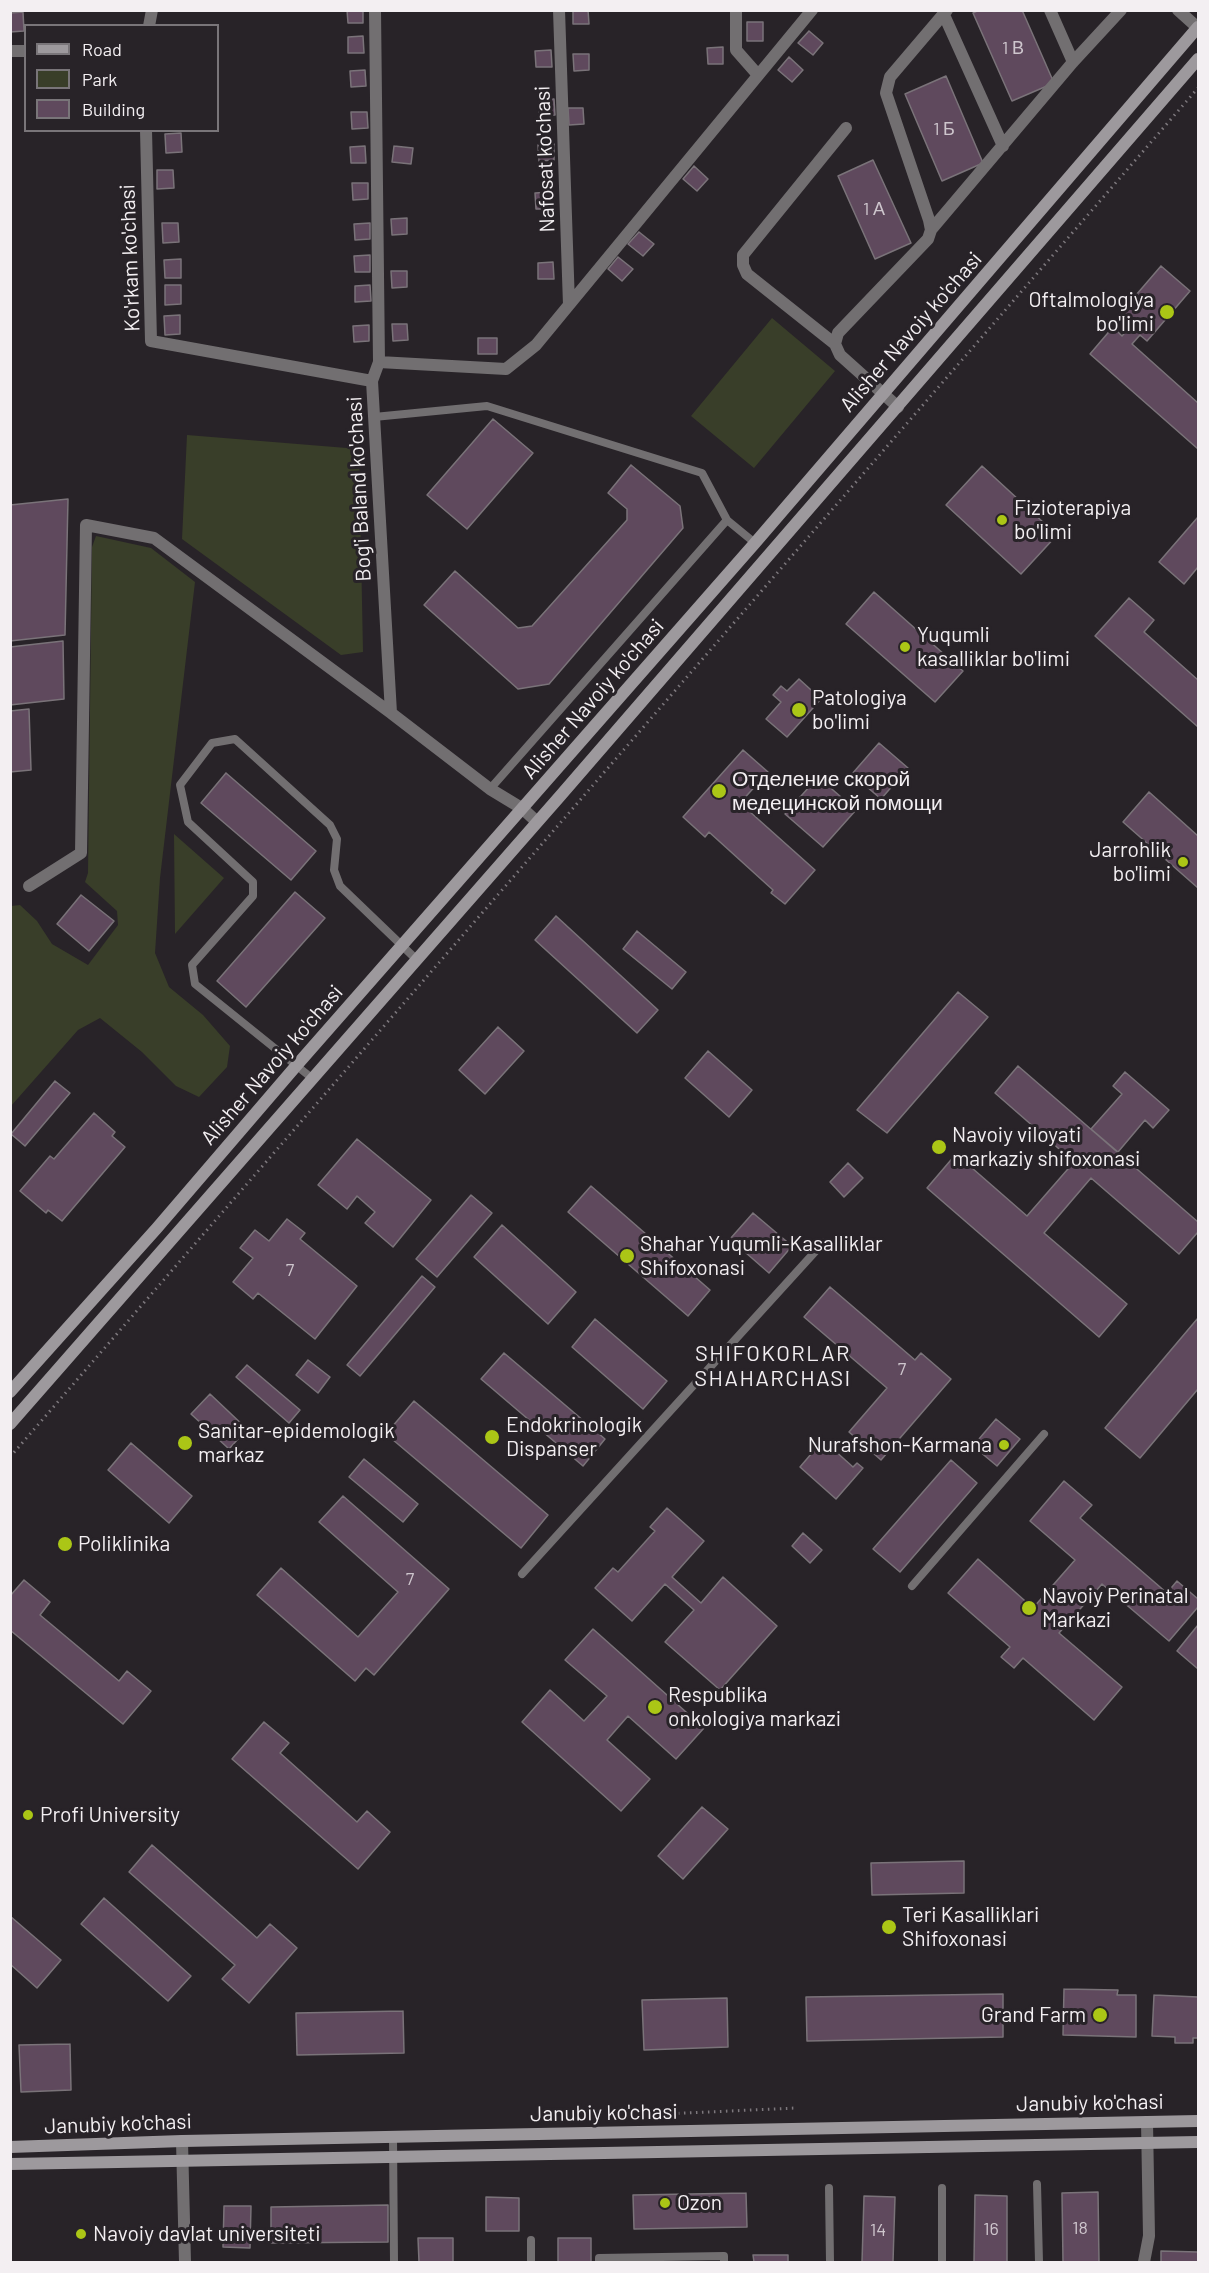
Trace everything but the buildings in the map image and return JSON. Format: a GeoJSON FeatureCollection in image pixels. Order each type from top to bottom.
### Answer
{"type":"FeatureCollection","features":[{"type":"Feature","properties":{"kind":"main road","name":"Alisher Navoiy ko'chasi"},"geometry":{"type":"LineString","coordinates":[[10,1392],[158,1228],[296,1066],[755,543],[1198,28]]}},
{"type":"Feature","properties":{"kind":"main road","name":"Alisher Navoiy ko'chasi"},"geometry":{"type":"LineString","coordinates":[[10,1424],[417,960],[1198,59]]}},
{"type":"Feature","properties":{"kind":"main road","name":"Janubiy ko'chasi"},"geometry":{"type":"LineString","coordinates":[[10,2147],[182,2141],[1198,2121]]}},
{"type":"Feature","properties":{"kind":"main road","name":"Janubiy ko'chasi"},"geometry":{"type":"LineString","coordinates":[[10,2164],[1198,2142]]}},
{"type":"Feature","properties":{"kind":"street","name":"Bog'i Baland ko'chasi"},"geometry":{"type":"LineString","coordinates":[[375,10],[379,362],[372,381],[391,713]]}},
{"type":"Feature","properties":{"kind":"street","name":"Nafosat ko'chasi"},"geometry":{"type":"LineString","coordinates":[[560,10],[569,305]]}},
{"type":"Feature","properties":{"kind":"street"},"geometry":{"type":"LineString","coordinates":[[736,10],[736,50],[758,75]]}},
{"type":"Feature","properties":{"kind":"street"},"geometry":{"type":"LineString","coordinates":[[379,362],[506,369],[536,345],[812,10]]}},
{"type":"Feature","properties":{"kind":"street"},"geometry":{"type":"LineString","coordinates":[[1050,10],[1074,62]]}},
{"type":"Feature","properties":{"kind":"street"},"geometry":{"type":"LineString","coordinates":[[898,407],[840,355],[836,344],[838,333],[928,239],[931,230],[1121,10]]}},
{"type":"Feature","properties":{"kind":"street"},"geometry":{"type":"LineString","coordinates":[[1178,10],[1198,28]]}},
{"type":"Feature","properties":{"kind":"street"},"geometry":{"type":"LineString","coordinates":[[931,230],[930,220],[886,93],[890,77],[946,13],[1003,146]]}},
{"type":"Feature","properties":{"kind":"street"},"geometry":{"type":"LineString","coordinates":[[836,344],[747,274],[742,255],[846,128]]}},
{"type":"Feature","properties":{"kind":"street","name":"Ko'rkam ko'chasi"},"geometry":{"type":"LineString","coordinates":[[146,132],[151,341],[372,381]]}},
{"type":"Feature","properties":{"kind":"street"},"geometry":{"type":"LineString","coordinates":[[29,886],[81,853],[86,525],[154,538],[490,789],[523,809],[536,821]]}},
{"type":"Feature","properties":{"kind":"street"},"geometry":{"type":"LineString","coordinates":[[1144,2262],[1149,2236],[1147,2122]]}},
{"type":"Feature","properties":{"kind":"street"},"geometry":{"type":"LineString","coordinates":[[182,2141],[185,2262]]}},
{"type":"Feature","properties":{"kind":"lane"},"geometry":{"type":"LineString","coordinates":[[375,417],[487,406],[702,473],[727,520],[755,543]]}},
{"type":"Feature","properties":{"kind":"lane"},"geometry":{"type":"LineString","coordinates":[[490,789],[727,520]]}},
{"type":"Feature","properties":{"kind":"lane"},"geometry":{"type":"LineString","coordinates":[[312,1079],[195,984],[192,965],[254,896],[253,882],[188,822],[180,785],[212,743],[235,739],[330,825],[337,838],[334,870],[340,886],[417,960]]}},
{"type":"Feature","properties":{"kind":"lane"},"geometry":{"type":"LineString","coordinates":[[522,1574],[823,1243]]}},
{"type":"Feature","properties":{"kind":"lane"},"geometry":{"type":"LineString","coordinates":[[912,1586],[1044,1434]]}},
{"type":"Feature","properties":{"kind":"lane"},"geometry":{"type":"LineString","coordinates":[[393,2137],[394,2262]]}},
{"type":"Feature","properties":{"kind":"lane"},"geometry":{"type":"LineString","coordinates":[[1037,2184],[1039,2262]]}},
{"type":"Feature","properties":{"kind":"lane"},"geometry":{"type":"LineString","coordinates":[[829,2188],[830,2262]]}},
{"type":"Feature","properties":{"kind":"lane"},"geometry":{"type":"LineString","coordinates":[[942,2188],[942,2262]]}},
{"type":"Feature","properties":{"kind":"lane"},"geometry":{"type":"LineString","coordinates":[[531,2240],[531,2262]]}},
{"type":"Feature","properties":{"kind":"lane"},"geometry":{"type":"LineString","coordinates":[[599,2262],[599,2258],[724,2256],[724,2262]]}},
{"type":"Feature","properties":{"kind":"path"},"geometry":{"type":"LineString","coordinates":[[10,1457],[1198,88]]}},
{"type":"Feature","properties":{"kind":"green space"},"geometry":{"type":"Polygon","coordinates":[[[772,318],[835,371],[754,468],[691,416],[772,318]]]}},
{"type":"Feature","properties":{"kind":"green space"},"geometry":{"type":"Polygon","coordinates":[[[187,435],[359,449],[363,652],[341,655],[182,539],[187,435]]]}},
{"type":"Feature","properties":{"kind":"green space"},"geometry":{"type":"Polygon","coordinates":[[[96,536],[151,548],[195,582],[160,878],[155,953],[169,987],[203,1015],[230,1046],[227,1067],[199,1097],[176,1086],[142,1052],[100,1018],[78,1030],[11,1106],[11,906],[20,905],[37,921],[52,944],[88,965],[118,925],[117,911],[85,882],[88,873],[92,547],[96,536]]]}},
{"type":"Feature","properties":{"kind":"green space"},"geometry":{"type":"Polygon","coordinates":[[[174,834],[224,878],[175,934],[174,834]]]}},
{"type":"Feature","properties":{"kind":"place","name":"Oftalmologiya bo'limi"},"geometry":{"type":"Point","coordinates":[1167,312]}},
{"type":"Feature","properties":{"kind":"place","name":"Fizioterapiya bo'limi"},"geometry":{"type":"Point","coordinates":[1002,520]}},
{"type":"Feature","properties":{"kind":"place","name":"Yuqumli kasalliklar bo'limi"},"geometry":{"type":"Point","coordinates":[905,647]}},
{"type":"Feature","properties":{"kind":"place","name":"Patologiya bo'limi"},"geometry":{"type":"Point","coordinates":[799,710]}},
{"type":"Feature","properties":{"kind":"place","name":"Отделение скорой медецинской помощи"},"geometry":{"type":"Point","coordinates":[719,791]}},
{"type":"Feature","properties":{"kind":"place","name":"Jarrohlik bo'limi"},"geometry":{"type":"Point","coordinates":[1183,862]}},
{"type":"Feature","properties":{"kind":"place","name":"Navoiy viloyati markaziy shifoxonasi"},"geometry":{"type":"Point","coordinates":[939,1147]}},
{"type":"Feature","properties":{"kind":"place","name":"Shahar Yuqumli-Kasalliklar Shifoxonasi"},"geometry":{"type":"Point","coordinates":[627,1256]}},
{"type":"Feature","properties":{"kind":"place","name":"Endokrinologik Dispanser"},"geometry":{"type":"Point","coordinates":[492,1437]}},
{"type":"Feature","properties":{"kind":"place","name":"Sanitar-epidemologik markaz"},"geometry":{"type":"Point","coordinates":[185,1443]}},
{"type":"Feature","properties":{"kind":"place","name":"Nurafshon-Karmana"},"geometry":{"type":"Point","coordinates":[1004,1445]}},
{"type":"Feature","properties":{"kind":"place","name":"Poliklinika"},"geometry":{"type":"Point","coordinates":[65,1544]}},
{"type":"Feature","properties":{"kind":"place","name":"Navoiy Perinatal Markazi"},"geometry":{"type":"Point","coordinates":[1029,1608]}},
{"type":"Feature","properties":{"kind":"place","name":"Respublika onkologiya markazi"},"geometry":{"type":"Point","coordinates":[655,1707]}},
{"type":"Feature","properties":{"kind":"place","name":"Profi University"},"geometry":{"type":"Point","coordinates":[28,1815]}},
{"type":"Feature","properties":{"kind":"place","name":"Teri Kasalliklari Shifoxonasi"},"geometry":{"type":"Point","coordinates":[889,1927]}},
{"type":"Feature","properties":{"kind":"place","name":"Grand Farm"},"geometry":{"type":"Point","coordinates":[1100,2015]}},
{"type":"Feature","properties":{"kind":"place","name":"Ozon"},"geometry":{"type":"Point","coordinates":[665,2203]}},
{"type":"Feature","properties":{"kind":"place","name":"Navoiy davlat universiteti"},"geometry":{"type":"Point","coordinates":[81,2234]}},
{"type":"Feature","properties":{"kind":"district","name":"SHIFOKORLAR SHAHARCHASI"},"geometry":{"type":"Point","coordinates":[773,1366]}}]}
